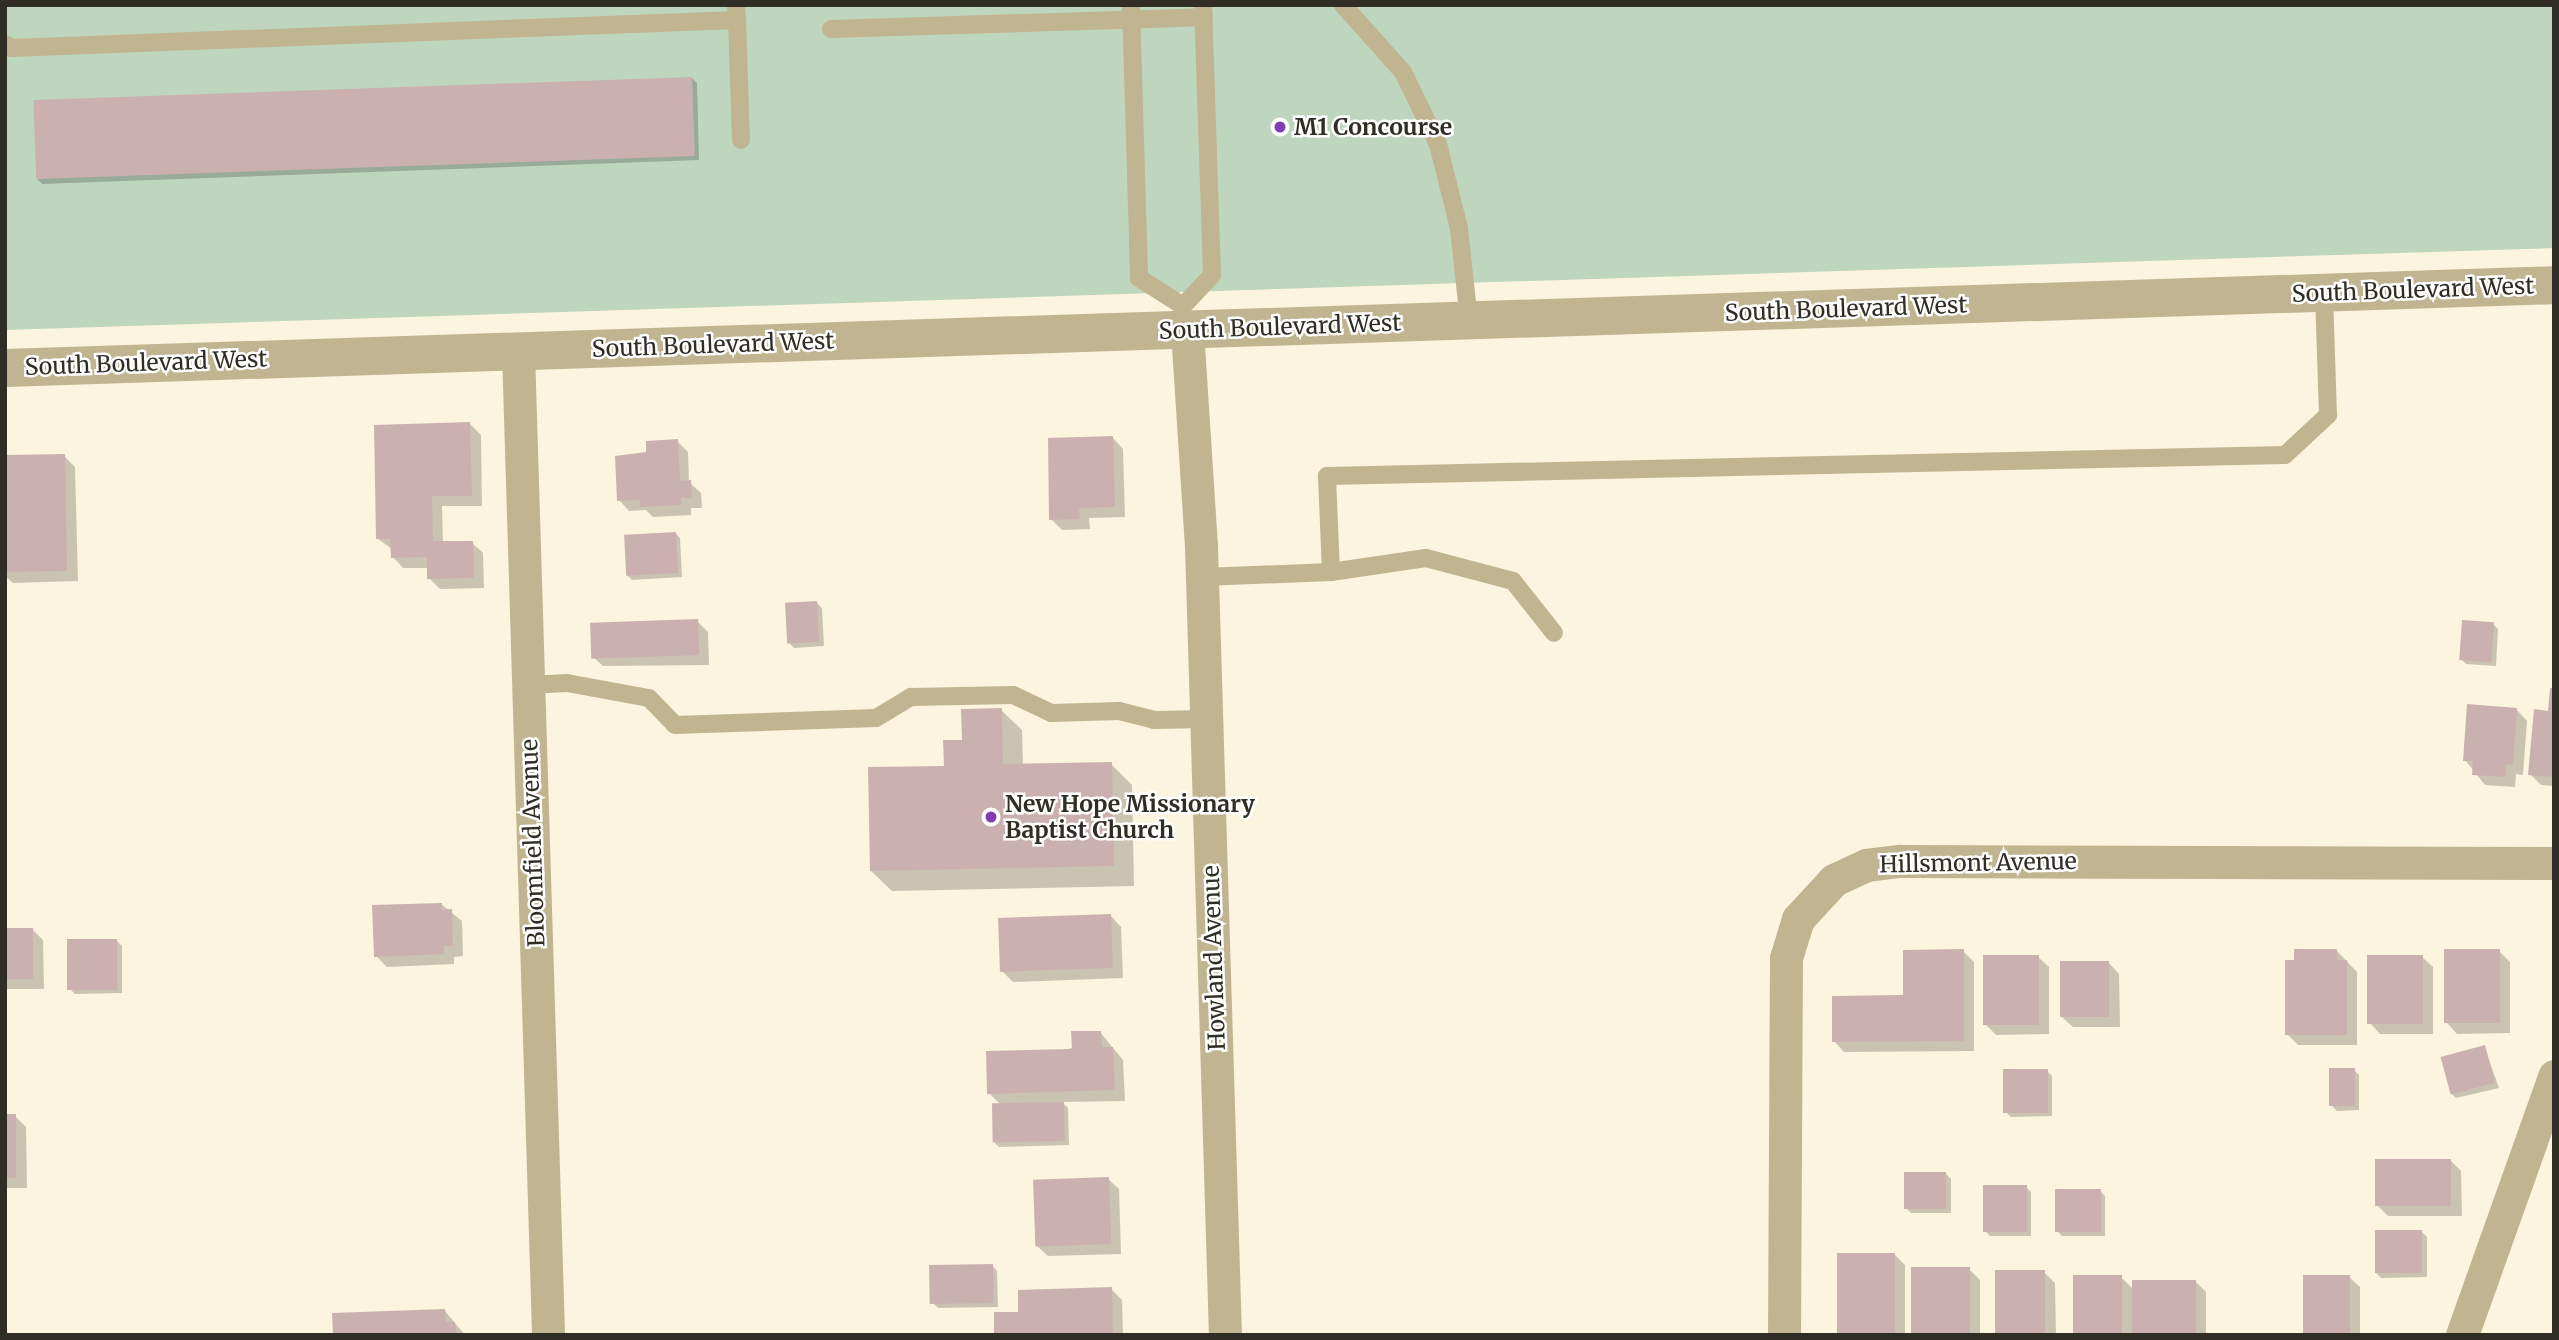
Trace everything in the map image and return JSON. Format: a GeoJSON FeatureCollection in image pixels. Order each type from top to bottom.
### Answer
{"type":"FeatureCollection","features":[{"type":"Feature","properties":{"kind":"street","name":"South Boulevard West"},"geometry":{"type":"LineString","coordinates":[[5,368],[518,351],[1185,318],[1469,321],[2554,285]]}},
{"type":"Feature","properties":{"kind":"street","name":"Howland Avenue"},"geometry":{"type":"LineString","coordinates":[[1185,318],[1202,577],[1225,1335]]}},
{"type":"Feature","properties":{"kind":"street","name":"Bloomfield Avenue"},"geometry":{"type":"LineString","coordinates":[[518,351],[548,1335]]}},
{"type":"Feature","properties":{"kind":"street","name":"Hillsmont Avenue"},"geometry":{"type":"LineString","coordinates":[[1784,1335],[1786,958],[1798,919],[1834,880],[1866,865],[1901,861],[2554,863]]}},
{"type":"Feature","properties":{"kind":"street"},"geometry":{"type":"LineString","coordinates":[[2462,1335],[2554,1076]]}},
{"type":"Feature","properties":{"kind":"lane"},"geometry":{"type":"LineString","coordinates":[[1343,5],[1403,72],[1438,144],[1459,228],[1469,321]]}},
{"type":"Feature","properties":{"kind":"lane"},"geometry":{"type":"LineString","coordinates":[[831,29],[1132,12],[1204,11],[1212,275],[1185,318],[1139,278],[1132,12]]}},
{"type":"Feature","properties":{"kind":"lane"},"geometry":{"type":"LineString","coordinates":[[5,44],[12,48],[736,12],[741,140]]}},
{"type":"Feature","properties":{"kind":"lane"},"geometry":{"type":"LineString","coordinates":[[1331,572],[1327,476],[2285,455],[2328,415],[2324,293]]}},
{"type":"Feature","properties":{"kind":"lane"},"geometry":{"type":"LineString","coordinates":[[1202,577],[1331,572],[1426,558],[1513,581],[1554,633]]}},
{"type":"Feature","properties":{"kind":"lane"},"geometry":{"type":"LineString","coordinates":[[528,685],[567,683],[649,698],[675,725],[876,718],[911,697],[1013,695],[1051,713],[1119,710],[1154,720],[1206,719]]}},
{"type":"Feature","properties":{"kind":"green space","name":"M1 Concourse"},"geometry":{"type":"Polygon","coordinates":[[[5,5],[2554,5],[2554,248],[5,330],[5,5]]]}},
{"type":"Feature","properties":{"kind":"building"},"geometry":{"type":"Polygon","coordinates":[[[692,77],[695,156],[36,179],[33,100],[692,77]]]}},
{"type":"Feature","properties":{"kind":"building"},"geometry":{"type":"Polygon","coordinates":[[[470,422],[472,496],[432,496],[433,541],[473,541],[474,578],[427,579],[427,557],[391,558],[390,539],[376,539],[374,425],[470,422]]]}},
{"type":"Feature","properties":{"kind":"building"},"geometry":{"type":"Polygon","coordinates":[[[1113,436],[1115,507],[1079,508],[1080,519],[1049,520],[1048,438],[1113,436]]]}},
{"type":"Feature","properties":{"kind":"building"},"geometry":{"type":"Polygon","coordinates":[[[678,439],[680,481],[691,480],[692,498],[681,498],[681,505],[640,507],[640,500],[617,501],[615,456],[646,452],[646,441],[678,439]]]}},
{"type":"Feature","properties":{"kind":"building"},"geometry":{"type":"Polygon","coordinates":[[[65,454],[67,571],[7,572],[5,455],[65,454]]]}},
{"type":"Feature","properties":{"kind":"building"},"geometry":{"type":"Polygon","coordinates":[[[676,532],[678,573],[626,576],[624,535],[676,532]]]}},
{"type":"Feature","properties":{"kind":"building"},"geometry":{"type":"Polygon","coordinates":[[[817,601],[819,642],[787,644],[785,603],[817,601]]]}},
{"type":"Feature","properties":{"kind":"building"},"geometry":{"type":"Polygon","coordinates":[[[698,619],[699,655],[591,659],[590,623],[698,619]]]}},
{"type":"Feature","properties":{"kind":"building"},"geometry":{"type":"Polygon","coordinates":[[[2462,620],[2494,622],[2491,662],[2459,660],[2462,620]]]}},
{"type":"Feature","properties":{"kind":"building"},"geometry":{"type":"Polygon","coordinates":[[[2550,688],[2554,688],[2554,777],[2528,775],[2534,709],[2548,711],[2550,688]]]}},
{"type":"Feature","properties":{"kind":"building"},"geometry":{"type":"Polygon","coordinates":[[[2467,704],[2517,708],[2513,765],[2506,764],[2505,777],[2472,775],[2473,761],[2463,761],[2467,704]]]}},
{"type":"Feature","properties":{"kind":"building","name":"New Hope Missionary Baptist Church"},"geometry":{"type":"Polygon","coordinates":[[[1002,708],[1003,764],[1112,762],[1114,866],[870,871],[868,767],[944,766],[943,740],[962,740],[961,709],[1002,708]]]}},
{"type":"Feature","properties":{"kind":"building"},"geometry":{"type":"Polygon","coordinates":[[[442,903],[442,910],[452,909],[453,946],[444,946],[444,954],[374,957],[372,905],[442,903]]]}},
{"type":"Feature","properties":{"kind":"building"},"geometry":{"type":"Polygon","coordinates":[[[1111,914],[1113,968],[1000,972],[998,918],[1111,914]]]}},
{"type":"Feature","properties":{"kind":"building"},"geometry":{"type":"Polygon","coordinates":[[[5,928],[33,928],[33,979],[5,979],[5,928]]]}},
{"type":"Feature","properties":{"kind":"building"},"geometry":{"type":"Polygon","coordinates":[[[67,939],[117,939],[117,990],[67,990],[67,939]]]}},
{"type":"Feature","properties":{"kind":"building"},"geometry":{"type":"Polygon","coordinates":[[[1964,949],[1964,1041],[1832,1042],[1832,996],[1903,995],[1903,950],[1964,949]]]}},
{"type":"Feature","properties":{"kind":"building"},"geometry":{"type":"Polygon","coordinates":[[[2294,949],[2337,949],[2337,960],[2347,960],[2347,1035],[2285,1035],[2285,960],[2294,960],[2294,949]]]}},
{"type":"Feature","properties":{"kind":"building"},"geometry":{"type":"Polygon","coordinates":[[[2444,949],[2500,949],[2500,1023],[2444,1023],[2444,949]]]}},
{"type":"Feature","properties":{"kind":"building"},"geometry":{"type":"Polygon","coordinates":[[[1983,955],[2039,955],[2039,1025],[1983,1025],[1983,955]]]}},
{"type":"Feature","properties":{"kind":"building"},"geometry":{"type":"Polygon","coordinates":[[[2367,955],[2423,955],[2423,1024],[2367,1024],[2367,955]]]}},
{"type":"Feature","properties":{"kind":"building"},"geometry":{"type":"Polygon","coordinates":[[[2060,961],[2109,961],[2109,1017],[2060,1017],[2060,961]]]}},
{"type":"Feature","properties":{"kind":"building"},"geometry":{"type":"Polygon","coordinates":[[[1071,1031],[1101,1031],[1102,1047],[1113,1047],[1115,1090],[987,1094],[986,1051],[1072,1049],[1071,1031]]]}},
{"type":"Feature","properties":{"kind":"building"},"geometry":{"type":"Polygon","coordinates":[[[2485,1045],[2495,1083],[2451,1095],[2441,1057],[2485,1045]]]}},
{"type":"Feature","properties":{"kind":"building"},"geometry":{"type":"Polygon","coordinates":[[[2329,1068],[2355,1068],[2355,1106],[2329,1106],[2329,1068]]]}},
{"type":"Feature","properties":{"kind":"building"},"geometry":{"type":"Polygon","coordinates":[[[2003,1069],[2048,1069],[2048,1113],[2003,1113],[2003,1069]]]}},
{"type":"Feature","properties":{"kind":"building"},"geometry":{"type":"Polygon","coordinates":[[[1064,1102],[1065,1141],[993,1142],[992,1103],[1064,1102]]]}},
{"type":"Feature","properties":{"kind":"building"},"geometry":{"type":"Polygon","coordinates":[[[5,1114],[16,1114],[16,1178],[5,1178],[5,1114]]]}},
{"type":"Feature","properties":{"kind":"building"},"geometry":{"type":"Polygon","coordinates":[[[2375,1159],[2451,1159],[2451,1206],[2375,1206],[2375,1159]]]}},
{"type":"Feature","properties":{"kind":"building"},"geometry":{"type":"Polygon","coordinates":[[[1904,1172],[1946,1172],[1946,1209],[1904,1209],[1904,1172]]]}},
{"type":"Feature","properties":{"kind":"building"},"geometry":{"type":"Polygon","coordinates":[[[1109,1177],[1111,1244],[1035,1247],[1033,1180],[1109,1177]]]}},
{"type":"Feature","properties":{"kind":"building"},"geometry":{"type":"Polygon","coordinates":[[[1983,1185],[2027,1185],[2027,1232],[1983,1232],[1983,1185]]]}},
{"type":"Feature","properties":{"kind":"building"},"geometry":{"type":"Polygon","coordinates":[[[2055,1189],[2101,1189],[2101,1232],[2055,1232],[2055,1189]]]}},
{"type":"Feature","properties":{"kind":"building"},"geometry":{"type":"Polygon","coordinates":[[[2375,1230],[2422,1230],[2422,1273],[2375,1273],[2375,1230]]]}},
{"type":"Feature","properties":{"kind":"building"},"geometry":{"type":"Polygon","coordinates":[[[1837,1253],[1895,1253],[1895,1333],[1837,1333],[1837,1253]]]}},
{"type":"Feature","properties":{"kind":"building"},"geometry":{"type":"Polygon","coordinates":[[[993,1264],[994,1303],[930,1304],[929,1265],[993,1264]]]}},
{"type":"Feature","properties":{"kind":"building"},"geometry":{"type":"Polygon","coordinates":[[[1911,1267],[1970,1267],[1970,1335],[1911,1335],[1911,1267]]]}},
{"type":"Feature","properties":{"kind":"building"},"geometry":{"type":"Polygon","coordinates":[[[1995,1270],[2045,1270],[2045,1335],[1995,1335],[1995,1270]]]}},
{"type":"Feature","properties":{"kind":"building"},"geometry":{"type":"Polygon","coordinates":[[[2073,1275],[2122,1275],[2122,1335],[2073,1335],[2073,1275]]]}},
{"type":"Feature","properties":{"kind":"building"},"geometry":{"type":"Polygon","coordinates":[[[2303,1275],[2350,1275],[2350,1335],[2303,1335],[2303,1275]]]}},
{"type":"Feature","properties":{"kind":"building"},"geometry":{"type":"Polygon","coordinates":[[[2132,1280],[2196,1280],[2196,1335],[2132,1335],[2132,1280]]]}},
{"type":"Feature","properties":{"kind":"building"},"geometry":{"type":"Polygon","coordinates":[[[1112,1287],[1113,1335],[994,1335],[994,1312],[1018,1312],[1018,1290],[1112,1287]]]}},
{"type":"Feature","properties":{"kind":"building"},"geometry":{"type":"Polygon","coordinates":[[[445,1309],[446,1322],[455,1322],[456,1335],[333,1335],[332,1313],[445,1309]]]}},
{"type":"Feature","properties":{"kind":"place","name":"M1 Concourse"},"geometry":{"type":"Point","coordinates":[1280,127]}},
{"type":"Feature","properties":{"kind":"place","name":"New Hope Missionary Baptist Church"},"geometry":{"type":"Point","coordinates":[991,817]}}]}
